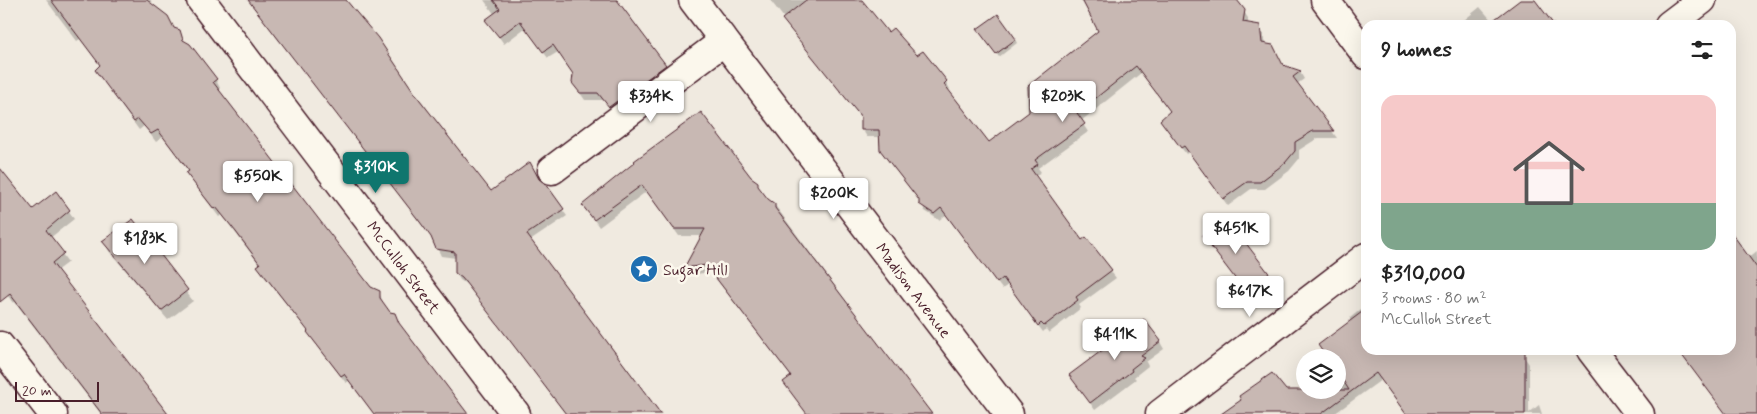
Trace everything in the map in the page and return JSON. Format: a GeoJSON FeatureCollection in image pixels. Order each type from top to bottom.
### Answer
{"type":"FeatureCollection","features":[{"type":"Feature","properties":{"kind":"street","name":"McCulloh Street"},"geometry":{"type":"LineString","coordinates":[[201,0],[516,414]]}},
{"type":"Feature","properties":{"kind":"street","name":"Madison Avenue"},"geometry":{"type":"LineString","coordinates":[[693,0],[1009,414]]}},
{"type":"Feature","properties":{"kind":"street"},"geometry":{"type":"LineString","coordinates":[[1325,0],[1361,48]]}},
{"type":"Feature","properties":{"kind":"street"},"geometry":{"type":"LineString","coordinates":[[1676,20],[1702,0]]}},
{"type":"Feature","properties":{"kind":"street"},"geometry":{"type":"LineString","coordinates":[[552,170],[724,41]]}},
{"type":"Feature","properties":{"kind":"street"},"geometry":{"type":"LineString","coordinates":[[1160,414],[1361,261]]}},
{"type":"Feature","properties":{"kind":"street"},"geometry":{"type":"LineString","coordinates":[[0,346],[53,414]]}},
{"type":"Feature","properties":{"kind":"street"},"geometry":{"type":"LineString","coordinates":[[1595,355],[1640,414]]}},
{"type":"Feature","properties":{"kind":"building"},"geometry":{"type":"Polygon","coordinates":[[[51,0],[147,0],[168,16],[174,28],[180,30],[183,40],[190,44],[217,79],[213,82],[371,287],[380,291],[380,298],[390,312],[395,313],[399,323],[468,414],[374,414],[344,374],[341,376],[307,332],[257,266],[260,264],[236,232],[216,207],[214,209],[186,173],[189,171],[158,130],[151,134],[138,119],[134,122],[95,70],[100,65],[51,0]]]}},
{"type":"Feature","properties":{"kind":"building"},"geometry":{"type":"Polygon","coordinates":[[[248,0],[346,0],[378,38],[416,95],[491,191],[530,162],[539,179],[546,184],[564,209],[527,234],[528,236],[661,414],[566,414],[462,278],[455,273],[455,252],[436,249],[431,237],[420,222],[248,0]]]}},
{"type":"Feature","properties":{"kind":"building"},"geometry":{"type":"Polygon","coordinates":[[[493,0],[617,0],[666,65],[609,107],[598,93],[580,93],[572,83],[573,74],[553,45],[543,52],[520,21],[499,37],[485,20],[500,9],[493,0]]]}},
{"type":"Feature","properties":{"kind":"building"},"geometry":{"type":"Polygon","coordinates":[[[806,0],[862,0],[888,32],[893,28],[917,55],[923,51],[947,81],[944,84],[989,142],[1029,112],[1028,86],[1098,31],[1082,0],[1237,0],[1245,10],[1243,22],[1260,25],[1262,43],[1273,45],[1283,65],[1301,71],[1293,77],[1334,131],[1313,131],[1295,142],[1295,151],[1285,163],[1260,182],[1247,182],[1223,199],[1184,146],[1181,148],[1160,120],[1170,111],[1136,66],[1077,113],[1085,124],[1035,160],[1038,164],[1031,169],[1082,240],[1086,237],[1112,270],[1076,297],[1078,300],[1044,326],[1041,323],[1038,326],[1003,278],[997,283],[941,208],[934,214],[919,204],[919,200],[880,150],[879,130],[861,130],[861,117],[782,19],[806,0]]]}},
{"type":"Feature","properties":{"kind":"building"},"geometry":{"type":"Polygon","coordinates":[[[1520,0],[1535,0],[1550,20],[1494,20],[1520,0]]]}},
{"type":"Feature","properties":{"kind":"building"},"geometry":{"type":"Polygon","coordinates":[[[998,14],[1016,39],[996,54],[977,29],[998,14]]]}},
{"type":"Feature","properties":{"kind":"building"},"geometry":{"type":"Polygon","coordinates":[[[701,112],[751,177],[758,182],[758,186],[768,199],[775,204],[775,208],[932,414],[807,414],[783,382],[791,376],[706,265],[684,268],[705,229],[674,229],[642,185],[594,220],[582,205],[634,161],[701,112]]]}},
{"type":"Feature","properties":{"kind":"building"},"geometry":{"type":"Polygon","coordinates":[[[0,168],[33,209],[56,191],[70,210],[46,230],[64,253],[52,263],[168,414],[102,414],[10,294],[0,302],[0,168]]]}},
{"type":"Feature","properties":{"kind":"building"},"geometry":{"type":"Polygon","coordinates":[[[1226,217],[1271,276],[1247,294],[1202,235],[1226,217]]]}},
{"type":"Feature","properties":{"kind":"building"},"geometry":{"type":"Polygon","coordinates":[[[133,219],[188,290],[161,311],[102,241],[133,219]]]}},
{"type":"Feature","properties":{"kind":"building"},"geometry":{"type":"Polygon","coordinates":[[[1736,239],[1757,268],[1757,414],[1726,414],[1682,355],[1736,355],[1736,239]]]}},
{"type":"Feature","properties":{"kind":"building"},"geometry":{"type":"Polygon","coordinates":[[[1361,313],[1361,355],[1525,355],[1525,414],[1406,414],[1376,373],[1346,395],[1346,390],[1349,390],[1346,385],[1346,349],[1321,349],[1318,345],[1361,313]]]}},
{"type":"Feature","properties":{"kind":"building"},"geometry":{"type":"Polygon","coordinates":[[[1144,319],[1161,341],[1141,356],[1145,358],[1131,369],[1132,371],[1090,403],[1069,375],[1144,319]]]}},
{"type":"Feature","properties":{"kind":"building"},"geometry":{"type":"Polygon","coordinates":[[[1272,373],[1286,390],[1296,390],[1296,399],[1341,399],[1321,414],[1221,414],[1241,400],[1239,396],[1272,373]]]}},
{"type":"Feature","properties":{"kind":"place","name":"Sugar Hill"},"geometry":{"type":"Point","coordinates":[644,269]}}]}
